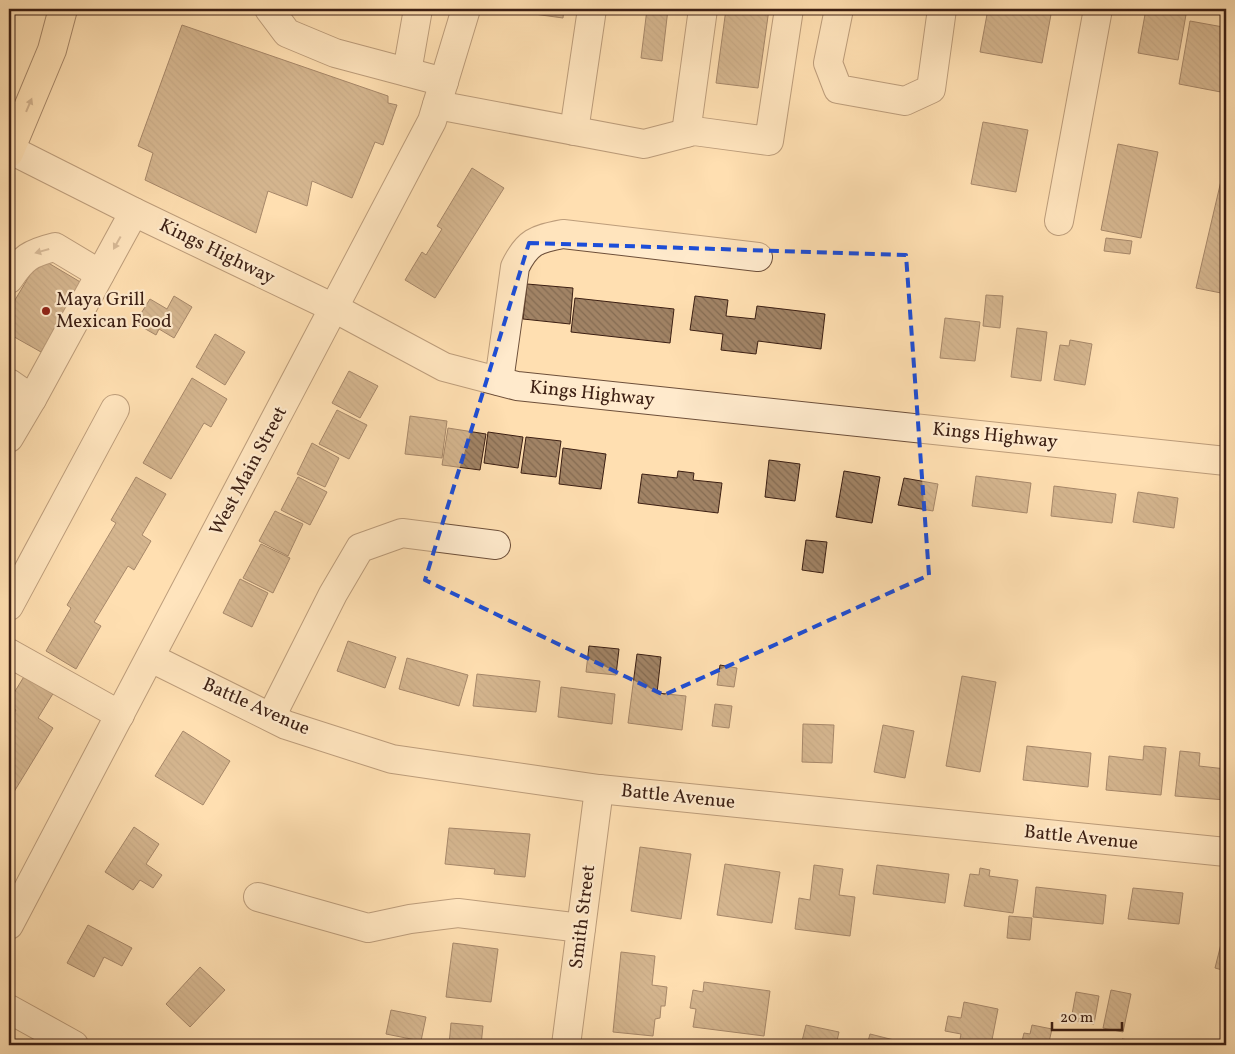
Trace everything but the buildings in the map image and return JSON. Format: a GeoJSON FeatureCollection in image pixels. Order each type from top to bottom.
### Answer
{"type":"FeatureCollection","features":[{"type":"Feature","properties":{"kind":"main road"},"geometry":{"type":"LineString","coordinates":[[9,151],[52,50],[63,9]]}},
{"type":"Feature","properties":{"kind":"street"},"geometry":{"type":"LineString","coordinates":[[269,9],[287,33],[335,53],[407,72],[441,94],[574,131],[644,144],[694,131],[769,141],[789,9]]}},
{"type":"Feature","properties":{"kind":"street"},"geometry":{"type":"LineString","coordinates":[[407,72],[418,9]]}},
{"type":"Feature","properties":{"kind":"street","name":"West Main Street"},"geometry":{"type":"LineString","coordinates":[[9,925],[16,896],[151,658],[432,121],[466,9]]}},
{"type":"Feature","properties":{"kind":"street"},"geometry":{"type":"LineString","coordinates":[[574,131],[592,9]]}},
{"type":"Feature","properties":{"kind":"street"},"geometry":{"type":"LineString","coordinates":[[686,133],[703,9]]}},
{"type":"Feature","properties":{"kind":"street"},"geometry":{"type":"LineString","coordinates":[[839,9],[828,63],[838,90],[905,101],[931,90],[942,9]]}},
{"type":"Feature","properties":{"kind":"street"},"geometry":{"type":"LineString","coordinates":[[1059,221],[1098,9]]}},
{"type":"Feature","properties":{"kind":"street","name":"Kings Highway"},"geometry":{"type":"LineString","coordinates":[[9,151],[334,308],[444,367],[526,387],[1226,461]]}},
{"type":"Feature","properties":{"kind":"street"},"geometry":{"type":"LineString","coordinates":[[9,438],[134,212]]}},
{"type":"Feature","properties":{"kind":"street"},"geometry":{"type":"LineString","coordinates":[[499,381],[515,267],[522,252],[530,244],[543,238],[563,234],[758,257]]}},
{"type":"Feature","properties":{"kind":"street"},"geometry":{"type":"LineString","coordinates":[[9,279],[20,261],[37,251],[55,247],[100,274]]}},
{"type":"Feature","properties":{"kind":"street"},"geometry":{"type":"LineString","coordinates":[[9,383],[32,399]]}},
{"type":"Feature","properties":{"kind":"street"},"geometry":{"type":"LineString","coordinates":[[9,606],[115,409]]}},
{"type":"Feature","properties":{"kind":"street"},"geometry":{"type":"LineString","coordinates":[[271,717],[334,594],[360,548],[402,533],[496,545]]}},
{"type":"Feature","properties":{"kind":"street"},"geometry":{"type":"LineString","coordinates":[[9,653],[120,715]]}},
{"type":"Feature","properties":{"kind":"street","name":"Battle Avenue"},"geometry":{"type":"LineString","coordinates":[[151,658],[286,725],[392,760],[599,789],[1226,852]]}},
{"type":"Feature","properties":{"kind":"street","name":"Smith Street"},"geometry":{"type":"LineString","coordinates":[[566,1045],[599,789]]}},
{"type":"Feature","properties":{"kind":"street"},"geometry":{"type":"LineString","coordinates":[[258,897],[368,928],[410,919],[458,913],[581,928]]}},
{"type":"Feature","properties":{"kind":"street"},"geometry":{"type":"LineString","coordinates":[[9,1009],[74,1045]]}},
{"type":"Feature","properties":{"kind":"highlighted area"},"geometry":{"type":"Polygon","coordinates":[[[529,243],[906,255],[929,575],[664,695],[425,580],[529,243]]]}},
{"type":"Feature","properties":{"kind":"place","name":"Maya Grill Mexican Food"},"geometry":{"type":"Point","coordinates":[46,311]}}]}
